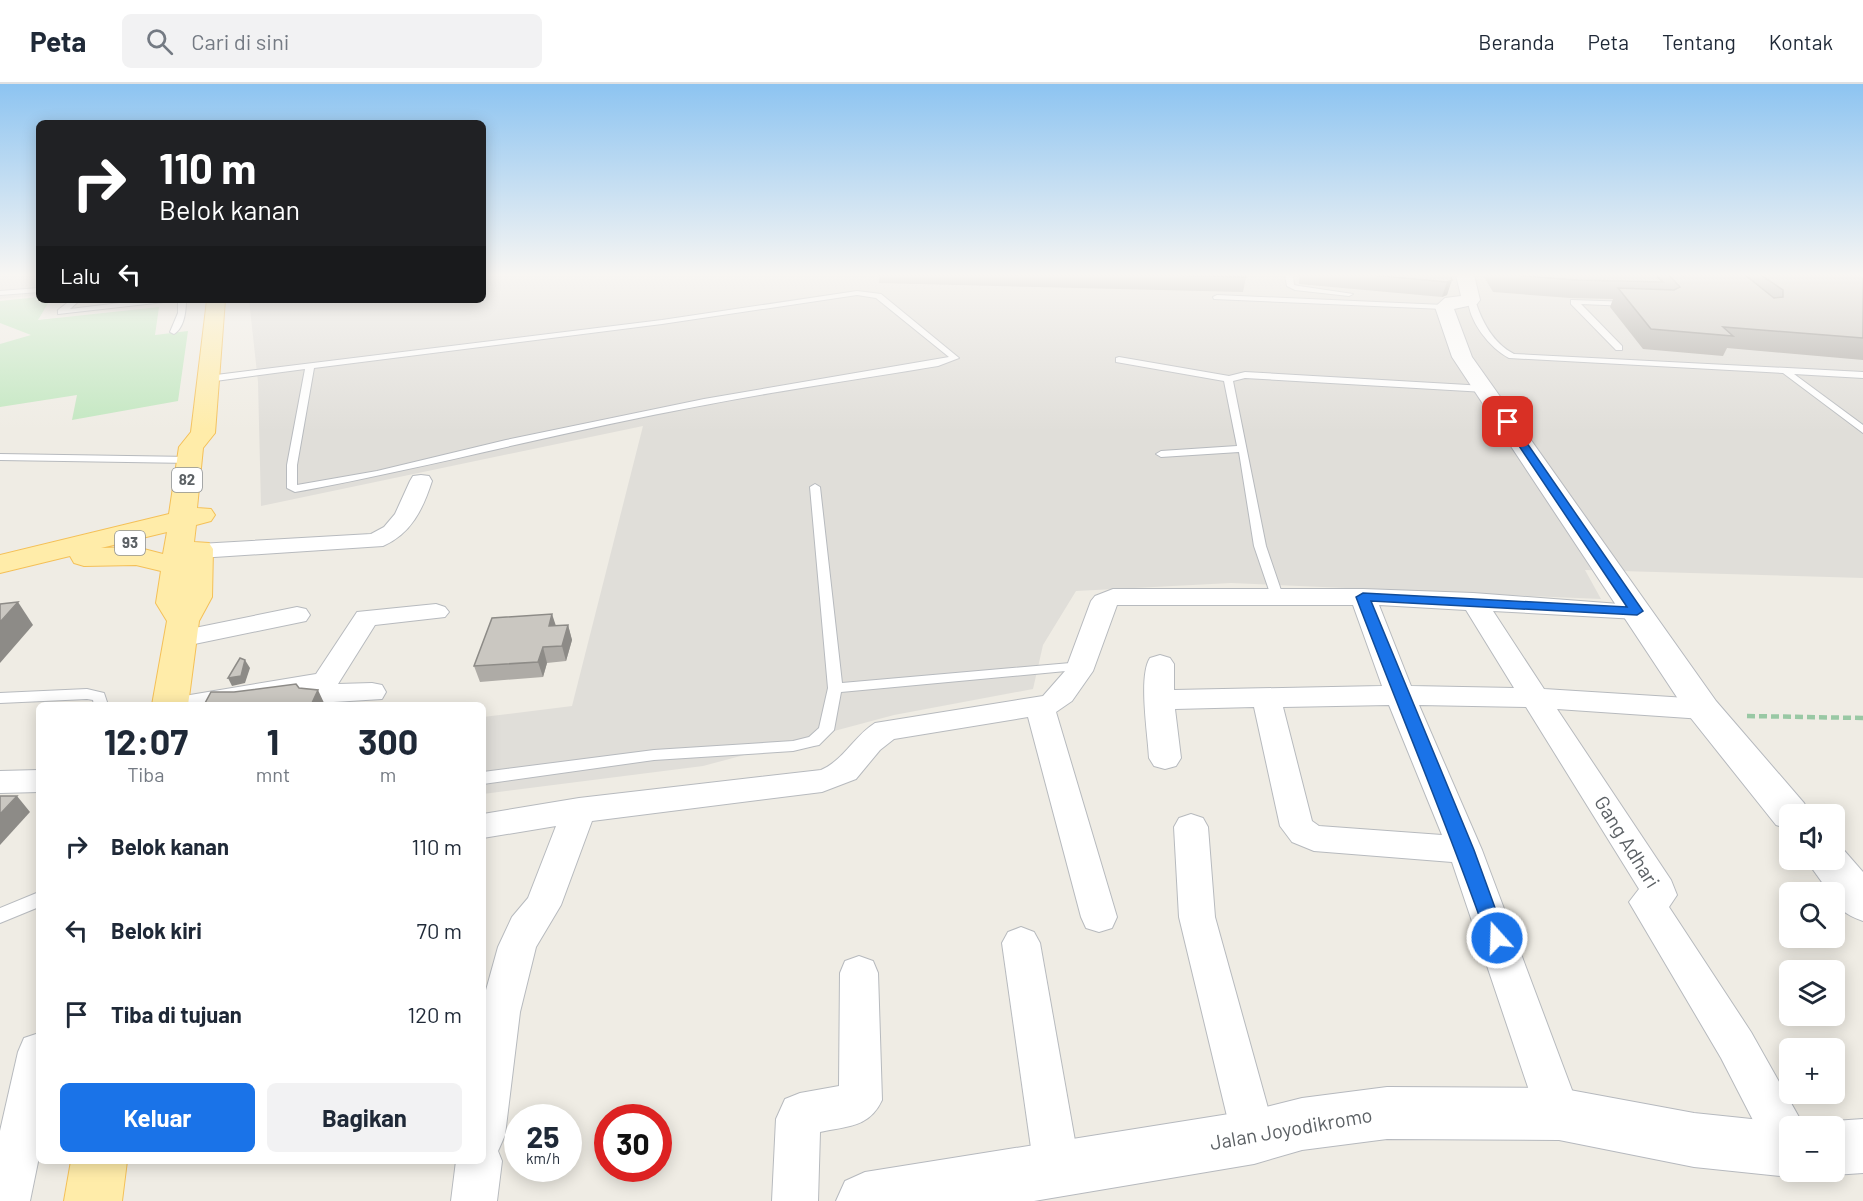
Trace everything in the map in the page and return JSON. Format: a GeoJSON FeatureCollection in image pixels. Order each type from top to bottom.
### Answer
{"type":"FeatureCollection","features":[{"type":"Feature","properties":{"kind":"main road","name":"82"},"geometry":{"type":"LineString","coordinates":[[190,535],[191,447],[203,433],[213,327]]}},
{"type":"Feature","properties":{"kind":"main road","name":"82"},"geometry":{"type":"LineString","coordinates":[[170,702],[181,630],[172,603],[210,443],[203,433]]}},
{"type":"Feature","properties":{"kind":"main road"},"geometry":{"type":"LineString","coordinates":[[59,555],[121,524],[189,472]]}},
{"type":"Feature","properties":{"kind":"main road"},"geometry":{"type":"LineString","coordinates":[[59,555],[136,556],[190,535]]}},
{"type":"Feature","properties":{"kind":"main road","name":"93"},"geometry":{"type":"LineString","coordinates":[[0,564],[190,535]]}},
{"type":"Feature","properties":{"kind":"main road","name":"93"},"geometry":{"type":"LineString","coordinates":[[0,575],[59,555]]}},
{"type":"Feature","properties":{"kind":"main road"},"geometry":{"type":"LineString","coordinates":[[93,1201],[99,1164]]}},
{"type":"Feature","properties":{"kind":"street"},"geometry":{"type":"LineString","coordinates":[[1457,327],[1462,357],[1702,708],[1782,804]]}},
{"type":"Feature","properties":{"kind":"street"},"geometry":{"type":"LineString","coordinates":[[190,535],[375,541],[395,532],[412,506],[421,481]]}},
{"type":"Feature","properties":{"kind":"street"},"geometry":{"type":"LineString","coordinates":[[486,826],[579,810],[822,782],[845,773],[872,740],[886,730],[1040,707],[1058,699],[1083,666],[1104,601],[1107,599],[1363,597],[1637,611]]}},
{"type":"Feature","properties":{"kind":"street"},"geometry":{"type":"LineString","coordinates":[[1363,597],[1400,695],[1465,850],[1559,1114]]}},
{"type":"Feature","properties":{"kind":"street","name":"Gang Adhari"},"geometry":{"type":"LineString","coordinates":[[1473,601],[1658,890],[1659,895],[1647,902],[1736,1045],[1779,1124]]}},
{"type":"Feature","properties":{"kind":"street"},"geometry":{"type":"LineString","coordinates":[[372,693],[317,694],[366,618],[436,612]]}},
{"type":"Feature","properties":{"kind":"street"},"geometry":{"type":"LineString","coordinates":[[181,630],[297,615]]}},
{"type":"Feature","properties":{"kind":"street"},"geometry":{"type":"LineString","coordinates":[[1160,664],[1160,700],[1165,758]]}},
{"type":"Feature","properties":{"kind":"street"},"geometry":{"type":"LineString","coordinates":[[207,702],[325,681]]}},
{"type":"Feature","properties":{"kind":"street"},"geometry":{"type":"LineString","coordinates":[[1160,700],[1400,695],[1536,698],[1702,708]]}},
{"type":"Feature","properties":{"kind":"street"},"geometry":{"type":"LineString","coordinates":[[1266,698],[1297,826],[1304,833],[1314,838],[1465,850]]}},
{"type":"Feature","properties":{"kind":"street"},"geometry":{"type":"LineString","coordinates":[[1040,707],[1099,917]]}},
{"type":"Feature","properties":{"kind":"street"},"geometry":{"type":"LineString","coordinates":[[0,782],[36,781]]}},
{"type":"Feature","properties":{"kind":"street"},"geometry":{"type":"LineString","coordinates":[[486,1113],[500,1012],[517,947],[525,928],[543,904],[579,810]]}},
{"type":"Feature","properties":{"kind":"street"},"geometry":{"type":"LineString","coordinates":[[1191,827],[1197,917],[1254,1137]]}},
{"type":"Feature","properties":{"kind":"street"},"geometry":{"type":"LineString","coordinates":[[1835,870],[1863,903]]}},
{"type":"Feature","properties":{"kind":"street"},"geometry":{"type":"LineString","coordinates":[[1021,943],[1057,1169]]}},
{"type":"Feature","properties":{"kind":"street"},"geometry":{"type":"LineString","coordinates":[[795,1201],[800,1114],[855,1104],[860,1100],[859,973]]}},
{"type":"Feature","properties":{"kind":"street"},"geometry":{"type":"LineString","coordinates":[[7,1201],[36,1066]]}},
{"type":"Feature","properties":{"kind":"street","name":"Jalan Joyodikromo"},"geometry":{"type":"LineString","coordinates":[[865,1201],[982,1191],[1057,1169],[1254,1137],[1302,1124],[1388,1113],[1559,1114],[1694,1140],[1779,1149]]}},
{"type":"Feature","properties":{"kind":"street"},"geometry":{"type":"LineString","coordinates":[[1845,1147],[1863,1146]]}},
{"type":"Feature","properties":{"kind":"street"},"geometry":{"type":"LineString","coordinates":[[474,1201],[479,1164]]}},
{"type":"Feature","properties":{"kind":"lane"},"geometry":{"type":"LineString","coordinates":[[174,332],[176,327]]}},
{"type":"Feature","properties":{"kind":"lane"},"geometry":{"type":"LineString","coordinates":[[208,379],[621,327]]}},
{"type":"Feature","properties":{"kind":"lane"},"geometry":{"type":"LineString","coordinates":[[310,366],[292,465],[292,488],[296,489],[377,474],[506,443],[704,402],[938,363],[955,357],[917,327]]}},
{"type":"Feature","properties":{"kind":"lane"},"geometry":{"type":"LineString","coordinates":[[1484,327],[1496,345],[1512,356],[1863,375]]}},
{"type":"Feature","properties":{"kind":"lane"},"geometry":{"type":"LineString","coordinates":[[1599,327],[1619,348]]}},
{"type":"Feature","properties":{"kind":"lane"},"geometry":{"type":"LineString","coordinates":[[1119,360],[1229,379],[1245,375],[1485,389]]}},
{"type":"Feature","properties":{"kind":"lane"},"geometry":{"type":"LineString","coordinates":[[1786,372],[1863,430]]}},
{"type":"Feature","properties":{"kind":"lane"},"geometry":{"type":"LineString","coordinates":[[1229,379],[1227,383],[1243,448],[1260,546],[1277,596]]}},
{"type":"Feature","properties":{"kind":"lane"},"geometry":{"type":"LineString","coordinates":[[1161,454],[1243,448]]}},
{"type":"Feature","properties":{"kind":"lane"},"geometry":{"type":"LineString","coordinates":[[0,457],[189,472]]}},
{"type":"Feature","properties":{"kind":"lane"},"geometry":{"type":"LineString","coordinates":[[486,778],[654,754],[793,747],[814,741],[826,730],[835,688],[815,487]]}},
{"type":"Feature","properties":{"kind":"lane"},"geometry":{"type":"LineString","coordinates":[[835,688],[1083,666]]}},
{"type":"Feature","properties":{"kind":"lane"},"geometry":{"type":"LineString","coordinates":[[0,698],[87,694],[99,696],[100,702]]}},
{"type":"Feature","properties":{"kind":"lane"},"geometry":{"type":"LineString","coordinates":[[0,915],[36,900]]}},
{"type":"Feature","properties":{"kind":"path"},"geometry":{"type":"LineString","coordinates":[[1746,716],[1863,718]]}},
{"type":"Feature","properties":{"kind":"shaded area"},"geometry":{"type":"Polygon","coordinates":[[[252,327],[1863,327],[1863,578],[1585,570],[1601,599],[1231,583],[1076,591],[1043,645],[1033,689],[894,715],[703,766],[486,794],[486,717],[572,706],[643,426],[261,506],[258,382],[252,327]]]}},
{"type":"Feature","properties":{"kind":"green space"},"geometry":{"type":"Polygon","coordinates":[[[11,327],[156,327],[155,335],[188,331],[178,401],[72,420],[77,395],[0,407],[0,344],[31,335],[11,327]]]}},
{"type":"Feature","properties":{"kind":"building"},"geometry":{"type":"Polygon","coordinates":[[[1649,327],[1723,327],[1733,336],[1649,327]]]}},
{"type":"Feature","properties":{"kind":"building"},"geometry":{"type":"Polygon","coordinates":[[[1725,327],[1863,327],[1863,338],[1725,327]]]}},
{"type":"Feature","properties":{"kind":"building"},"geometry":{"type":"Polygon","coordinates":[[[18,602],[0,622],[0,604],[18,602]]]}},
{"type":"Feature","properties":{"kind":"building"},"geometry":{"type":"Polygon","coordinates":[[[552,614],[549,626],[568,625],[562,646],[543,647],[538,662],[474,666],[492,618],[552,614]]]}},
{"type":"Feature","properties":{"kind":"building"},"geometry":{"type":"Polygon","coordinates":[[[240,658],[245,660],[241,676],[228,678],[240,658]]]}},
{"type":"Feature","properties":{"kind":"building"},"geometry":{"type":"Polygon","coordinates":[[[296,684],[299,688],[318,690],[312,702],[206,702],[211,692],[234,692],[296,684]]]}},
{"type":"Feature","properties":{"kind":"building"},"geometry":{"type":"Polygon","coordinates":[[[0,796],[17,796],[0,814],[0,796]]]}},
{"type":"Feature","properties":{"kind":"route"},"geometry":{"type":"LineString","coordinates":[[1497,938],[1447,804],[1400,695],[1363,597],[1637,611],[1508,422]]}}]}
